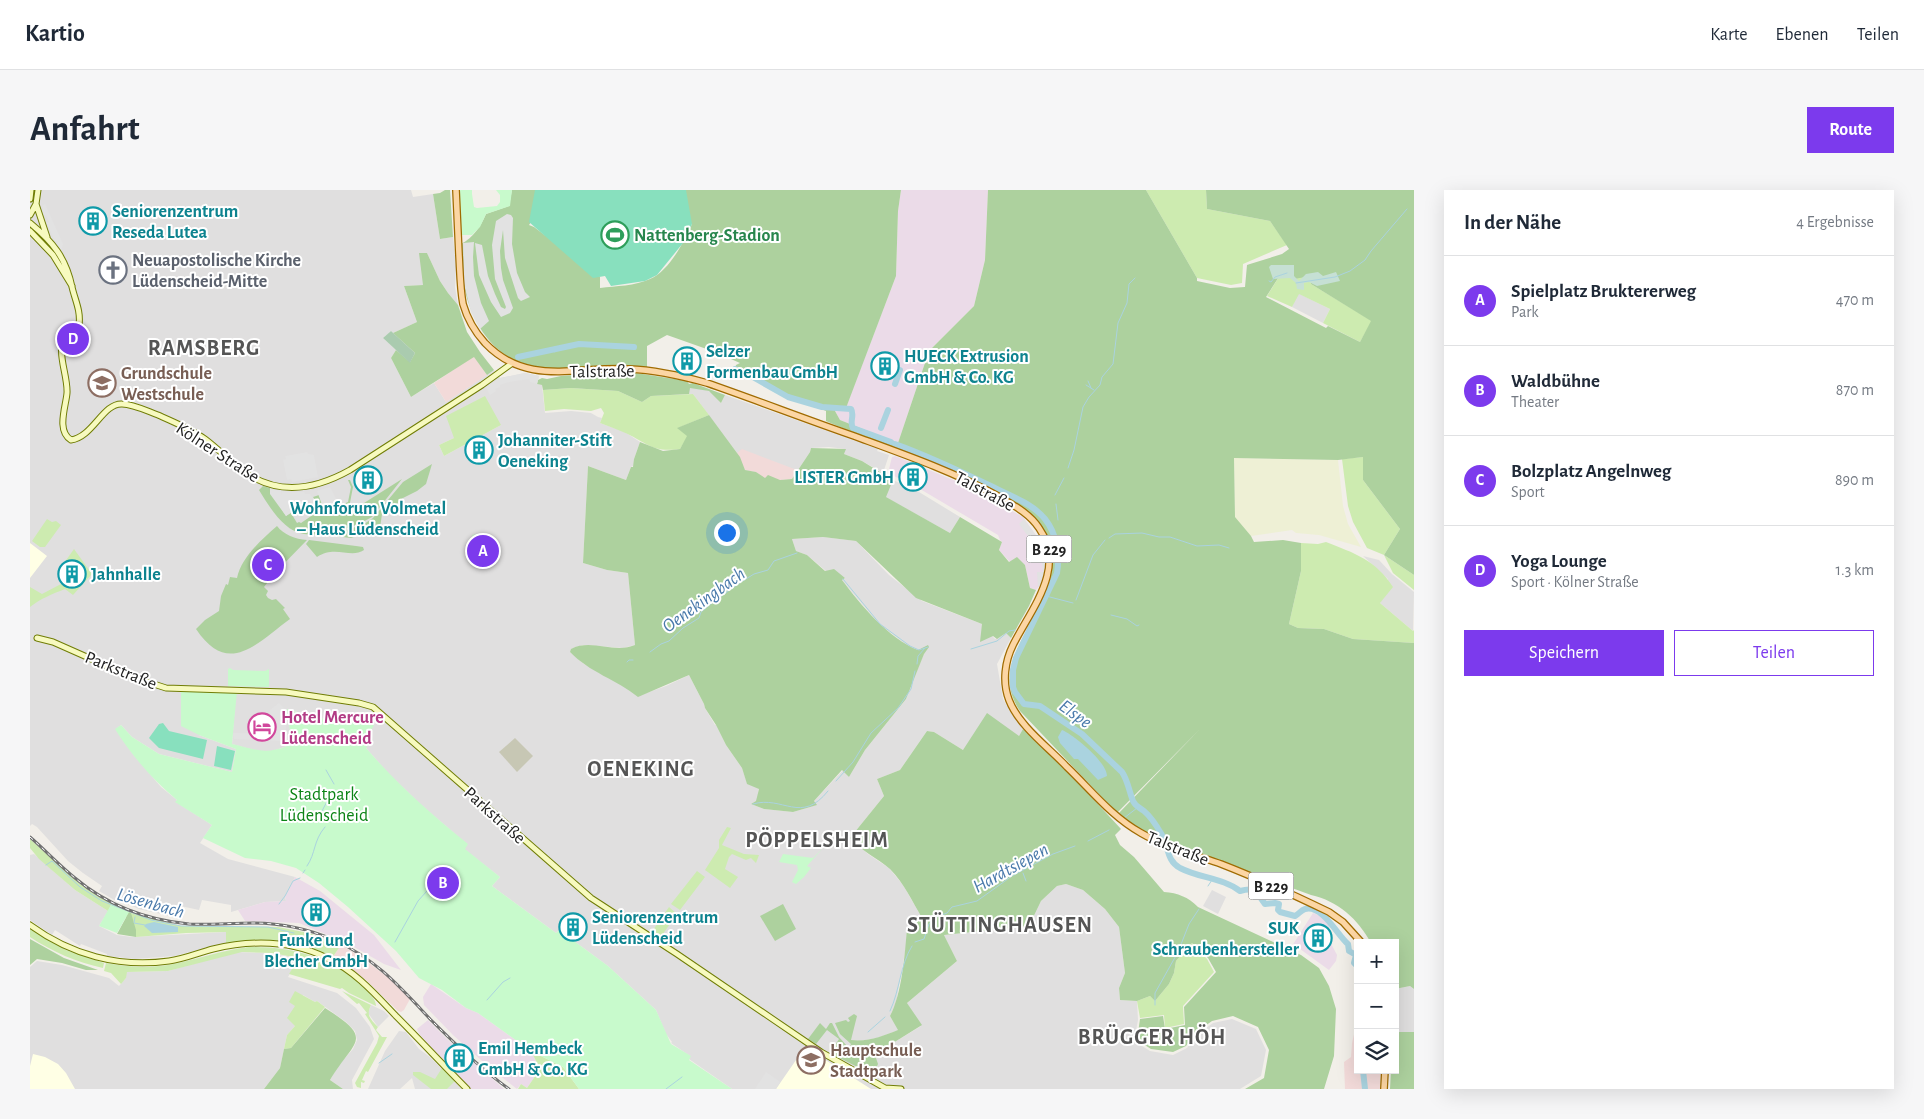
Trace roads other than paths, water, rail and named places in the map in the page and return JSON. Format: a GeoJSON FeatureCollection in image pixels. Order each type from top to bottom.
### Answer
{"type":"FeatureCollection","features":[{"type":"Feature","properties":{"kind":"main road"},"geometry":{"type":"LineString","coordinates":[[30,199],[31,190]]}},
{"type":"Feature","properties":{"kind":"main road"},"geometry":{"type":"LineString","coordinates":[[30,215],[36,204],[38,190]]}},
{"type":"Feature","properties":{"kind":"main road","name":"Talstraße"},"geometry":{"type":"LineString","coordinates":[[456,190],[460,281],[466,312],[482,340],[511,364],[533,371],[544,372],[614,369],[643,370],[677,375],[707,383],[940,468],[983,488],[1025,513],[1038,526],[1046,540],[1049,551],[1049,570],[1038,600],[1012,646],[1007,660],[1005,680],[1010,702],[1025,724],[1112,812],[1131,827],[1159,841],[1234,870],[1329,912],[1343,922],[1358,939]]}},
{"type":"Feature","properties":{"kind":"main road"},"geometry":{"type":"LineString","coordinates":[[36,204],[48,239]]}},
{"type":"Feature","properties":{"kind":"main road","name":"Kölner Straße"},"geometry":{"type":"LineString","coordinates":[[30,223],[48,239],[65,262],[72,287]]}},
{"type":"Feature","properties":{"kind":"main road","name":"Kölner Straße"},"geometry":{"type":"LineString","coordinates":[[30,231],[53,255],[72,287],[78,303],[79,325],[64,342],[62,350],[67,386],[64,428],[68,439],[79,438],[95,425],[108,410],[117,404],[124,404],[151,412],[190,430],[207,440],[249,475],[261,481],[279,486],[308,487],[338,476],[482,385],[511,364]]}},
{"type":"Feature","properties":{"kind":"main road","name":"Parkstraße"},"geometry":{"type":"LineString","coordinates":[[38,638],[53,642],[132,677],[166,688],[286,692],[359,703],[372,707],[591,898],[832,1060],[885,1088],[901,1089]]}},
{"type":"Feature","properties":{"kind":"main road"},"geometry":{"type":"LineString","coordinates":[[30,925],[71,949],[98,958],[126,963],[170,961],[225,946],[249,943],[283,944],[320,955],[343,967],[367,986],[467,1089]]}},
{"type":"Feature","properties":{"kind":"main road"},"geometry":{"type":"LineString","coordinates":[[1384,1089],[1385,1074]]}},
{"type":"Feature","properties":{"kind":"water"},"geometry":{"type":"Polygon","coordinates":[[[1062,730],[1082,743],[1096,757],[1106,770],[1107,776],[1098,780],[1078,759],[1074,759],[1060,743],[1058,737],[1062,730]]]}},
{"type":"Feature","properties":{"kind":"water"},"geometry":{"type":"Polygon","coordinates":[[[154,922],[178,927],[178,932],[152,933],[144,926],[154,922]]]}},
{"type":"Feature","properties":{"kind":"waterway"},"geometry":{"type":"LineString","coordinates":[[1296,283],[1335,277],[1350,271],[1365,260],[1407,209]]}},
{"type":"Feature","properties":{"kind":"waterway"},"geometry":{"type":"LineString","coordinates":[[1269,281],[1271,282],[1275,277],[1287,273]]}},
{"type":"Feature","properties":{"kind":"waterway"},"geometry":{"type":"LineString","coordinates":[[1068,468],[1074,450],[1083,407],[1100,385],[1102,377],[1113,364],[1118,323],[1127,303],[1129,284],[1135,278]]}},
{"type":"Feature","properties":{"kind":"waterway"},"geometry":{"type":"LineString","coordinates":[[518,357],[579,344],[634,347]]}},
{"type":"Feature","properties":{"kind":"waterway"},"geometry":{"type":"LineString","coordinates":[[555,352],[560,348]]}},
{"type":"Feature","properties":{"kind":"waterway"},"geometry":{"type":"LineString","coordinates":[[735,369],[788,397],[822,407],[851,409],[853,428],[891,442]]}},
{"type":"Feature","properties":{"kind":"waterway","name":"Elspe"},"geometry":{"type":"LineString","coordinates":[[895,384],[900,370]]}},
{"type":"Feature","properties":{"kind":"waterway"},"geometry":{"type":"LineString","coordinates":[[1088,381],[1091,388]]}},
{"type":"Feature","properties":{"kind":"waterway"},"geometry":{"type":"LineString","coordinates":[[1086,385],[1094,390]]}},
{"type":"Feature","properties":{"kind":"waterway","name":"Elspe"},"geometry":{"type":"LineString","coordinates":[[881,428],[888,410]]}},
{"type":"Feature","properties":{"kind":"waterway","name":"Elspe"},"geometry":{"type":"LineString","coordinates":[[895,444],[944,464],[1021,500],[1040,513],[1052,531],[1058,552],[1057,573],[1016,658],[1013,670],[1013,687],[1024,704],[1040,706],[1082,734],[1122,772],[1134,803],[1146,813],[1156,826],[1175,865],[1187,871],[1226,883],[1240,891],[1250,889],[1256,891],[1265,904],[1279,904],[1278,910],[1280,912],[1295,916],[1305,909],[1317,911],[1348,944],[1349,951],[1354,954]]}},
{"type":"Feature","properties":{"kind":"waterway"},"geometry":{"type":"LineString","coordinates":[[1055,495],[1064,478]]}},
{"type":"Feature","properties":{"kind":"waterway"},"geometry":{"type":"LineString","coordinates":[[1056,504],[1058,520]]}},
{"type":"Feature","properties":{"kind":"waterway"},"geometry":{"type":"LineString","coordinates":[[1109,538],[1115,534],[1142,533],[1159,537],[1170,537],[1197,546],[1219,545],[1229,548]]}},
{"type":"Feature","properties":{"kind":"waterway"},"geometry":{"type":"LineString","coordinates":[[1076,600],[1093,555],[1105,540]]}},
{"type":"Feature","properties":{"kind":"waterway","name":"Oenekingbach"},"geometry":{"type":"LineString","coordinates":[[650,652],[669,641],[683,628],[699,618],[701,612],[741,582],[754,574],[768,570],[774,561],[797,553]]}},
{"type":"Feature","properties":{"kind":"waterway","name":"Oenekingbach"},"geometry":{"type":"LineString","coordinates":[[843,579],[880,624],[910,646],[919,650],[928,647]]}},
{"type":"Feature","properties":{"kind":"waterway"},"geometry":{"type":"LineString","coordinates":[[1046,596],[1073,603]]}},
{"type":"Feature","properties":{"kind":"waterway"},"geometry":{"type":"LineString","coordinates":[[1111,615],[1127,619],[1137,626],[1139,625]]}},
{"type":"Feature","properties":{"kind":"waterway","name":"Oenekingbach"},"geometry":{"type":"LineString","coordinates":[[971,649],[997,641],[1009,631],[1015,630]]}},
{"type":"Feature","properties":{"kind":"waterway"},"geometry":{"type":"LineString","coordinates":[[917,664],[918,656],[925,648]]}},
{"type":"Feature","properties":{"kind":"waterway"},"geometry":{"type":"LineString","coordinates":[[627,662],[633,660]]}},
{"type":"Feature","properties":{"kind":"waterway"},"geometry":{"type":"LineString","coordinates":[[836,781],[853,762],[871,733],[898,708],[911,689],[915,671]]}},
{"type":"Feature","properties":{"kind":"waterway"},"geometry":{"type":"LineString","coordinates":[[326,770],[334,784]]}},
{"type":"Feature","properties":{"kind":"waterway"},"geometry":{"type":"LineString","coordinates":[[753,804],[764,802],[800,808],[818,801],[828,791]]}},
{"type":"Feature","properties":{"kind":"waterway"},"geometry":{"type":"LineString","coordinates":[[322,811],[332,792]]}},
{"type":"Feature","properties":{"kind":"waterway","name":"Hardtsiepen"},"geometry":{"type":"LineString","coordinates":[[1124,818],[1137,808]]}},
{"type":"Feature","properties":{"kind":"waterway"},"geometry":{"type":"LineString","coordinates":[[307,866],[318,837],[325,827]]}},
{"type":"Feature","properties":{"kind":"waterway","name":"Hardtsiepen"},"geometry":{"type":"LineString","coordinates":[[1088,841],[1109,830]]}},
{"type":"Feature","properties":{"kind":"waterway","name":"Hardtsiepen"},"geometry":{"type":"LineString","coordinates":[[915,942],[924,939],[929,924],[934,918],[947,913],[952,907],[977,901],[1012,876],[1053,854],[1075,846]]}},
{"type":"Feature","properties":{"kind":"waterway","name":"Lösenbach"},"geometry":{"type":"LineString","coordinates":[[46,865],[52,861],[80,887],[102,901],[151,920],[181,926],[268,927],[294,933]]}},
{"type":"Feature","properties":{"kind":"waterway"},"geometry":{"type":"LineString","coordinates":[[1023,873],[1026,881]]}},
{"type":"Feature","properties":{"kind":"waterway"},"geometry":{"type":"LineString","coordinates":[[279,904],[293,881],[300,878]]}},
{"type":"Feature","properties":{"kind":"waterway","name":"Elspe"},"geometry":{"type":"LineString","coordinates":[[1208,886],[1212,880]]}},
{"type":"Feature","properties":{"kind":"waterway"},"geometry":{"type":"LineString","coordinates":[[426,883],[428,889],[435,888]]}},
{"type":"Feature","properties":{"kind":"waterway"},"geometry":{"type":"LineString","coordinates":[[395,942],[418,901],[434,883]]}},
{"type":"Feature","properties":{"kind":"waterway"},"geometry":{"type":"LineString","coordinates":[[1155,1005],[1155,993],[1178,952],[1189,924],[1199,909]]}},
{"type":"Feature","properties":{"kind":"waterway"},"geometry":{"type":"LineString","coordinates":[[135,917],[134,923],[145,925]]}},
{"type":"Feature","properties":{"kind":"waterway","name":"Hardtsiepen"},"geometry":{"type":"LineString","coordinates":[[890,1011],[905,961],[912,946]]}},
{"type":"Feature","properties":{"kind":"waterway"},"geometry":{"type":"LineString","coordinates":[[487,1000],[503,982],[510,978]]}},
{"type":"Feature","properties":{"kind":"waterway","name":"Hardtsiepen"},"geometry":{"type":"LineString","coordinates":[[868,1032],[885,1017]]}},
{"type":"Feature","properties":{"kind":"waterway"},"geometry":{"type":"LineString","coordinates":[[379,1063],[392,1054]]}},
{"type":"Feature","properties":{"kind":"waterway","name":"Elspe"},"geometry":{"type":"LineString","coordinates":[[1363,1074],[1365,1089]]}},
{"type":"Feature","properties":{"kind":"waterway"},"geometry":{"type":"LineString","coordinates":[[666,1089],[682,1077]]}},
{"type":"Feature","properties":{"kind":"railway"},"geometry":{"type":"LineString","coordinates":[[30,837],[87,888],[128,910],[158,919],[189,924],[263,923],[284,925],[334,940],[362,956],[387,975],[459,1047],[509,1089]]}},
{"type":"Feature","properties":{"kind":"place","name":"Seniorenzentrum Reseda Lutea"},"geometry":{"type":"Point","coordinates":[93,221]}},
{"type":"Feature","properties":{"kind":"place","name":"Nattenberg-Stadion"},"geometry":{"type":"Point","coordinates":[615,235]}},
{"type":"Feature","properties":{"kind":"place","name":"Neuapostolische Kirche Lüdenscheid-Mitte"},"geometry":{"type":"Point","coordinates":[113,270]}},
{"type":"Feature","properties":{"kind":"place","name":"Yoga Lounge"},"geometry":{"type":"Point","coordinates":[73,339]}},
{"type":"Feature","properties":{"kind":"place","name":"Selzer Formenbau GmbH"},"geometry":{"type":"Point","coordinates":[687,361]}},
{"type":"Feature","properties":{"kind":"place","name":"HUECK Extrusion GmbH & Co. KG"},"geometry":{"type":"Point","coordinates":[885,366]}},
{"type":"Feature","properties":{"kind":"place","name":"Grundschule Westschule"},"geometry":{"type":"Point","coordinates":[102,383]}},
{"type":"Feature","properties":{"kind":"place","name":"Johanniter-Stift Oeneking"},"geometry":{"type":"Point","coordinates":[479,450]}},
{"type":"Feature","properties":{"kind":"place","name":"LISTER GmbH"},"geometry":{"type":"Point","coordinates":[913,477]}},
{"type":"Feature","properties":{"kind":"place","name":"Wohnforum Volmetal – Haus Lüdenscheid"},"geometry":{"type":"Point","coordinates":[368,480]}},
{"type":"Feature","properties":{"kind":"place","name":"Spielplatz Bruktererweg"},"geometry":{"type":"Point","coordinates":[483,551]}},
{"type":"Feature","properties":{"kind":"place","name":"Bolzplatz Angelnweg"},"geometry":{"type":"Point","coordinates":[268,565]}},
{"type":"Feature","properties":{"kind":"place","name":"Jahnhalle"},"geometry":{"type":"Point","coordinates":[72,574]}},
{"type":"Feature","properties":{"kind":"place","name":"Hotel Mercure Lüdenscheid"},"geometry":{"type":"Point","coordinates":[262,727]}},
{"type":"Feature","properties":{"kind":"place","name":"Waldbühne"},"geometry":{"type":"Point","coordinates":[443,883]}},
{"type":"Feature","properties":{"kind":"place","name":"Funke und Blecher GmbH"},"geometry":{"type":"Point","coordinates":[316,912]}},
{"type":"Feature","properties":{"kind":"place","name":"Seniorenzentrum Lüdenscheid"},"geometry":{"type":"Point","coordinates":[573,927]}},
{"type":"Feature","properties":{"kind":"place","name":"SUK Schraubenhersteller"},"geometry":{"type":"Point","coordinates":[1318,938]}},
{"type":"Feature","properties":{"kind":"place","name":"Emil Hembeck GmbH & Co. KG"},"geometry":{"type":"Point","coordinates":[459,1058]}},
{"type":"Feature","properties":{"kind":"place","name":"Hauptschule Stadtpark"},"geometry":{"type":"Point","coordinates":[811,1060]}},
{"type":"Feature","properties":{"kind":"district","name":"RAMSBERG"},"geometry":{"type":"Point","coordinates":[204,347]}},
{"type":"Feature","properties":{"kind":"district","name":"OENEKING"},"geometry":{"type":"Point","coordinates":[641,768]}},
{"type":"Feature","properties":{"kind":"district","name":"PÖPPELSHEIM"},"geometry":{"type":"Point","coordinates":[817,839]}},
{"type":"Feature","properties":{"kind":"district","name":"STÜTTINGHAUSEN"},"geometry":{"type":"Point","coordinates":[1000,924]}},
{"type":"Feature","properties":{"kind":"district","name":"BRÜGGER HÖH"},"geometry":{"type":"Point","coordinates":[1152,1036]}},
{"type":"Feature","properties":{"kind":"park label","name":"Stadtpark Lüdenscheid"},"geometry":{"type":"Point","coordinates":[324,804]}}]}
